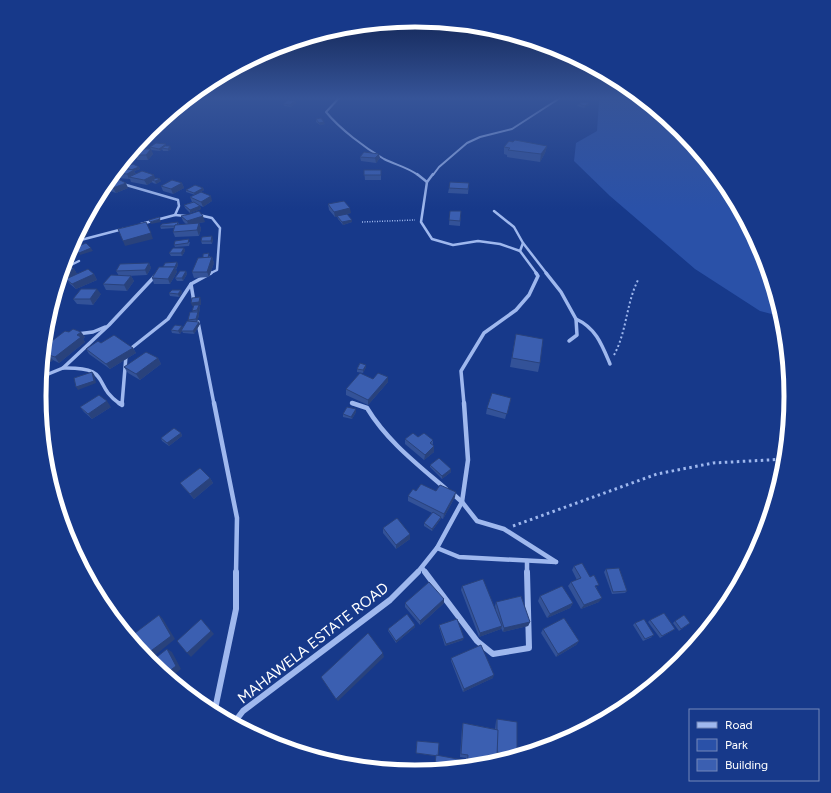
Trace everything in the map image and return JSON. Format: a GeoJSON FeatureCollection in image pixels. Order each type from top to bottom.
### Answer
{"type":"FeatureCollection","features":[{"type":"Feature","properties":{"kind":"street"},"geometry":{"type":"LineString","coordinates":[[352,135],[385,159],[409,168],[427,182]]}},
{"type":"Feature","properties":{"kind":"street"},"geometry":{"type":"LineString","coordinates":[[488,135],[467,143],[439,167],[427,182],[421,222],[432,239],[453,245],[478,241],[500,244],[520,251],[523,242]]}},
{"type":"Feature","properties":{"kind":"street"},"geometry":{"type":"LineString","coordinates":[[115,182],[169,196],[178,200],[179,206],[175,214]]}},
{"type":"Feature","properties":{"kind":"street"},"geometry":{"type":"LineString","coordinates":[[494,211],[514,227],[523,242],[561,292],[576,318],[577,334],[569,342]]}},
{"type":"Feature","properties":{"kind":"street"},"geometry":{"type":"LineString","coordinates":[[63,368],[84,368],[99,375],[110,398],[122,405],[126,352],[168,319],[191,284],[217,270],[220,228],[212,218],[198,215],[175,214],[139,225]]}},
{"type":"Feature","properties":{"kind":"street"},"geometry":{"type":"LineString","coordinates":[[81,240],[125,229]]}},
{"type":"Feature","properties":{"kind":"street","name":"MAHAWELA ESTATE ROAD"},"geometry":{"type":"LineString","coordinates":[[237,719],[243,712],[390,600],[422,568],[437,548],[462,502],[468,460],[461,371],[484,333],[516,310],[529,294],[538,276],[520,251]]}},
{"type":"Feature","properties":{"kind":"street"},"geometry":{"type":"LineString","coordinates":[[71,265],[79,261]]}},
{"type":"Feature","properties":{"kind":"street"},"geometry":{"type":"LineString","coordinates":[[47,375],[63,368],[109,325],[156,276]]}},
{"type":"Feature","properties":{"kind":"street"},"geometry":{"type":"LineString","coordinates":[[191,284],[195,307]]}},
{"type":"Feature","properties":{"kind":"street"},"geometry":{"type":"LineString","coordinates":[[197,314],[237,518],[236,609],[215,707]]}},
{"type":"Feature","properties":{"kind":"street"},"geometry":{"type":"LineString","coordinates":[[576,318],[584,322],[596,332],[610,364]]}},
{"type":"Feature","properties":{"kind":"street"},"geometry":{"type":"LineString","coordinates":[[71,335],[93,332],[109,325]]}},
{"type":"Feature","properties":{"kind":"street"},"geometry":{"type":"LineString","coordinates":[[352,403],[367,408],[375,424],[394,443],[462,502],[477,521],[504,529],[556,562],[459,557],[437,548]]}},
{"type":"Feature","properties":{"kind":"street"},"geometry":{"type":"LineString","coordinates":[[422,568],[476,641],[493,654],[529,648],[527,561]]}},
{"type":"Feature","properties":{"kind":"path"},"geometry":{"type":"LineString","coordinates":[[362,222],[422,220]]}},
{"type":"Feature","properties":{"kind":"path"},"geometry":{"type":"LineString","coordinates":[[610,364],[622,340],[633,290],[638,280]]}},
{"type":"Feature","properties":{"kind":"path"},"geometry":{"type":"LineString","coordinates":[[504,529],[656,474],[713,463],[780,459]]}},
{"type":"Feature","properties":{"kind":"green space"},"geometry":{"type":"Polygon","coordinates":[[[590,135],[677,135],[709,172],[723,191],[747,233],[757,255],[776,315],[760,311],[695,269],[610,196],[574,161],[576,143],[590,135]]]}},
{"type":"Feature","properties":{"kind":"building"},"geometry":{"type":"Polygon","coordinates":[[[515,140],[547,146],[541,154],[508,150],[510,148],[504,147],[509,141],[513,142],[515,140]]]}},
{"type":"Feature","properties":{"kind":"building"},"geometry":{"type":"Polygon","coordinates":[[[156,143],[166,144],[159,149],[150,147],[156,143]]]}},
{"type":"Feature","properties":{"kind":"building"},"geometry":{"type":"Polygon","coordinates":[[[165,146],[170,146],[168,149],[162,148],[165,146]]]}},
{"type":"Feature","properties":{"kind":"building"},"geometry":{"type":"Polygon","coordinates":[[[142,149],[151,149],[146,155],[136,155],[142,149]]]}},
{"type":"Feature","properties":{"kind":"building"},"geometry":{"type":"Polygon","coordinates":[[[364,152],[379,154],[375,158],[360,157],[364,152]]]}},
{"type":"Feature","properties":{"kind":"building"},"geometry":{"type":"Polygon","coordinates":[[[133,164],[139,167],[131,170],[126,167],[133,164]]]}},
{"type":"Feature","properties":{"kind":"building"},"geometry":{"type":"Polygon","coordinates":[[[125,169],[134,170],[127,174],[121,173],[125,169]]]}},
{"type":"Feature","properties":{"kind":"building"},"geometry":{"type":"Polygon","coordinates":[[[364,170],[381,170],[381,175],[364,175],[364,170]]]}},
{"type":"Feature","properties":{"kind":"building"},"geometry":{"type":"Polygon","coordinates":[[[142,171],[154,175],[144,180],[129,177],[142,171]]]}},
{"type":"Feature","properties":{"kind":"building"},"geometry":{"type":"Polygon","coordinates":[[[157,178],[160,179],[155,181],[152,180],[157,178]]]}},
{"type":"Feature","properties":{"kind":"building"},"geometry":{"type":"Polygon","coordinates":[[[118,179],[126,183],[113,188],[111,187],[118,179]]]}},
{"type":"Feature","properties":{"kind":"building"},"geometry":{"type":"Polygon","coordinates":[[[172,180],[182,183],[171,189],[161,186],[172,180]]]}},
{"type":"Feature","properties":{"kind":"building"},"geometry":{"type":"Polygon","coordinates":[[[450,182],[469,183],[468,189],[449,188],[450,182]]]}},
{"type":"Feature","properties":{"kind":"building"},"geometry":{"type":"Polygon","coordinates":[[[195,185],[203,188],[194,193],[186,190],[195,185]]]}},
{"type":"Feature","properties":{"kind":"building"},"geometry":{"type":"Polygon","coordinates":[[[201,192],[211,196],[201,202],[190,197],[201,192]]]}},
{"type":"Feature","properties":{"kind":"building"},"geometry":{"type":"Polygon","coordinates":[[[344,201],[350,208],[334,212],[328,204],[344,201]]]}},
{"type":"Feature","properties":{"kind":"building"},"geometry":{"type":"Polygon","coordinates":[[[194,202],[200,206],[190,210],[184,205],[194,202]]]}},
{"type":"Feature","properties":{"kind":"building"},"geometry":{"type":"Polygon","coordinates":[[[199,211],[203,216],[187,221],[181,216],[190,214],[199,211]]]}},
{"type":"Feature","properties":{"kind":"building"},"geometry":{"type":"Polygon","coordinates":[[[450,211],[461,211],[460,221],[449,220],[450,211]]]}},
{"type":"Feature","properties":{"kind":"building"},"geometry":{"type":"Polygon","coordinates":[[[347,214],[352,220],[342,222],[337,216],[347,214]]]}},
{"type":"Feature","properties":{"kind":"building"},"geometry":{"type":"Polygon","coordinates":[[[159,217],[160,219],[150,222],[149,220],[159,217]]]}},
{"type":"Feature","properties":{"kind":"building"},"geometry":{"type":"Polygon","coordinates":[[[146,222],[151,233],[123,241],[118,229],[146,222]]]}},
{"type":"Feature","properties":{"kind":"building"},"geometry":{"type":"Polygon","coordinates":[[[178,222],[175,226],[160,226],[162,224],[178,222]]]}},
{"type":"Feature","properties":{"kind":"building"},"geometry":{"type":"Polygon","coordinates":[[[199,223],[197,230],[173,232],[175,225],[199,223]]]}},
{"type":"Feature","properties":{"kind":"building"},"geometry":{"type":"Polygon","coordinates":[[[212,236],[211,241],[201,241],[202,237],[212,236]]]}},
{"type":"Feature","properties":{"kind":"building"},"geometry":{"type":"Polygon","coordinates":[[[189,239],[188,243],[174,245],[175,241],[189,239]]]}},
{"type":"Feature","properties":{"kind":"building"},"geometry":{"type":"Polygon","coordinates":[[[86,243],[91,248],[79,253],[76,250],[78,246],[86,243]]]}},
{"type":"Feature","properties":{"kind":"building"},"geometry":{"type":"Polygon","coordinates":[[[173,248],[184,248],[181,253],[169,253],[173,248]]]}},
{"type":"Feature","properties":{"kind":"building"},"geometry":{"type":"Polygon","coordinates":[[[209,253],[208,258],[203,258],[203,254],[209,253]]]}},
{"type":"Feature","properties":{"kind":"building"},"geometry":{"type":"Polygon","coordinates":[[[212,257],[207,272],[192,272],[198,258],[212,257]]]}},
{"type":"Feature","properties":{"kind":"building"},"geometry":{"type":"Polygon","coordinates":[[[177,262],[175,267],[163,267],[165,263],[177,262]]]}},
{"type":"Feature","properties":{"kind":"building"},"geometry":{"type":"Polygon","coordinates":[[[149,263],[145,270],[116,271],[120,264],[149,263]]]}},
{"type":"Feature","properties":{"kind":"building"},"geometry":{"type":"Polygon","coordinates":[[[70,266],[74,269],[68,272],[70,266]]]}},
{"type":"Feature","properties":{"kind":"building"},"geometry":{"type":"Polygon","coordinates":[[[159,267],[175,267],[168,279],[152,278],[159,267]]]}},
{"type":"Feature","properties":{"kind":"building"},"geometry":{"type":"Polygon","coordinates":[[[88,269],[94,274],[72,284],[66,279],[88,269]]]}},
{"type":"Feature","properties":{"kind":"building"},"geometry":{"type":"Polygon","coordinates":[[[180,271],[186,271],[182,278],[175,278],[180,271]]]}},
{"type":"Feature","properties":{"kind":"building"},"geometry":{"type":"Polygon","coordinates":[[[111,275],[131,276],[124,285],[103,284],[111,275]]]}},
{"type":"Feature","properties":{"kind":"building"},"geometry":{"type":"Polygon","coordinates":[[[81,289],[97,289],[90,299],[73,299],[81,289]]]}},
{"type":"Feature","properties":{"kind":"building"},"geometry":{"type":"Polygon","coordinates":[[[172,290],[181,290],[178,294],[169,293],[172,290]]]}},
{"type":"Feature","properties":{"kind":"building"},"geometry":{"type":"Polygon","coordinates":[[[200,297],[199,302],[191,303],[192,298],[200,297]]]}},
{"type":"Feature","properties":{"kind":"building"},"geometry":{"type":"Polygon","coordinates":[[[194,305],[199,305],[197,310],[192,311],[194,305]]]}},
{"type":"Feature","properties":{"kind":"building"},"geometry":{"type":"Polygon","coordinates":[[[190,312],[198,312],[196,319],[188,320],[190,312]]]}},
{"type":"Feature","properties":{"kind":"building"},"geometry":{"type":"Polygon","coordinates":[[[187,321],[199,322],[193,331],[181,331],[187,321]]]}},
{"type":"Feature","properties":{"kind":"building"},"geometry":{"type":"Polygon","coordinates":[[[175,325],[182,326],[178,331],[171,330],[175,325]]]}},
{"type":"Feature","properties":{"kind":"building"},"geometry":{"type":"Polygon","coordinates":[[[73,329],[81,332],[77,335],[81,337],[55,357],[48,355],[50,342],[65,331],[69,332],[73,329]]]}},
{"type":"Feature","properties":{"kind":"building"},"geometry":{"type":"Polygon","coordinates":[[[516,334],[543,339],[540,363],[512,358],[516,334]]]}},
{"type":"Feature","properties":{"kind":"building"},"geometry":{"type":"Polygon","coordinates":[[[114,335],[133,348],[106,364],[86,349],[98,341],[101,343],[114,335]]]}},
{"type":"Feature","properties":{"kind":"building"},"geometry":{"type":"Polygon","coordinates":[[[146,352],[158,358],[136,374],[124,367],[146,352]]]}},
{"type":"Feature","properties":{"kind":"building"},"geometry":{"type":"Polygon","coordinates":[[[360,363],[366,365],[363,370],[357,369],[360,363]]]}},
{"type":"Feature","properties":{"kind":"building"},"geometry":{"type":"Polygon","coordinates":[[[92,372],[94,381],[76,387],[74,378],[92,372]]]}},
{"type":"Feature","properties":{"kind":"building"},"geometry":{"type":"Polygon","coordinates":[[[360,373],[373,379],[378,373],[388,377],[368,400],[346,389],[360,373]]]}},
{"type":"Feature","properties":{"kind":"building"},"geometry":{"type":"Polygon","coordinates":[[[492,393],[511,398],[507,414],[487,408],[492,393]]]}},
{"type":"Feature","properties":{"kind":"building"},"geometry":{"type":"Polygon","coordinates":[[[99,395],[107,401],[88,414],[80,407],[99,395]]]}},
{"type":"Feature","properties":{"kind":"building"},"geometry":{"type":"Polygon","coordinates":[[[347,407],[356,409],[351,417],[343,414],[347,407]]]}},
{"type":"Feature","properties":{"kind":"building"},"geometry":{"type":"Polygon","coordinates":[[[174,428],[181,433],[167,443],[161,438],[174,428]]]}},
{"type":"Feature","properties":{"kind":"building"},"geometry":{"type":"Polygon","coordinates":[[[413,433],[418,437],[424,433],[433,440],[430,443],[434,446],[425,455],[405,439],[413,433]]]}},
{"type":"Feature","properties":{"kind":"building"},"geometry":{"type":"Polygon","coordinates":[[[439,458],[451,469],[442,476],[430,465],[439,458]]]}},
{"type":"Feature","properties":{"kind":"building"},"geometry":{"type":"Polygon","coordinates":[[[200,468],[210,478],[190,494],[180,483],[200,468]]]}},
{"type":"Feature","properties":{"kind":"building"},"geometry":{"type":"Polygon","coordinates":[[[421,484],[436,491],[440,485],[456,492],[444,514],[408,496],[413,489],[416,491],[421,484]]]}},
{"type":"Feature","properties":{"kind":"building"},"geometry":{"type":"Polygon","coordinates":[[[433,512],[441,517],[432,529],[424,523],[433,512]]]}},
{"type":"Feature","properties":{"kind":"building"},"geometry":{"type":"Polygon","coordinates":[[[397,518],[410,534],[396,545],[383,528],[397,518]]]}},
{"type":"Feature","properties":{"kind":"building"},"geometry":{"type":"Polygon","coordinates":[[[582,563],[590,577],[594,575],[599,585],[595,586],[602,598],[584,605],[571,582],[581,578],[574,566],[582,563]]]}},
{"type":"Feature","properties":{"kind":"building"},"geometry":{"type":"Polygon","coordinates":[[[619,568],[627,591],[613,592],[606,569],[619,568]]]}},
{"type":"Feature","properties":{"kind":"building"},"geometry":{"type":"Polygon","coordinates":[[[483,579],[502,626],[480,633],[462,586],[483,579]]]}},
{"type":"Feature","properties":{"kind":"building"},"geometry":{"type":"Polygon","coordinates":[[[429,582],[444,599],[420,621],[405,603],[429,582]]]}},
{"type":"Feature","properties":{"kind":"building"},"geometry":{"type":"Polygon","coordinates":[[[562,586],[573,603],[550,614],[540,596],[562,586]]]}},
{"type":"Feature","properties":{"kind":"building"},"geometry":{"type":"Polygon","coordinates":[[[521,596],[530,622],[504,628],[496,602],[521,596]]]}},
{"type":"Feature","properties":{"kind":"building"},"geometry":{"type":"Polygon","coordinates":[[[664,613],[675,629],[662,636],[650,620],[664,613]]]}},
{"type":"Feature","properties":{"kind":"building"},"geometry":{"type":"Polygon","coordinates":[[[407,614],[415,625],[396,641],[388,629],[407,614]]]}},
{"type":"Feature","properties":{"kind":"building"},"geometry":{"type":"Polygon","coordinates":[[[159,615],[171,636],[149,652],[133,634],[159,615]]]}},
{"type":"Feature","properties":{"kind":"building"},"geometry":{"type":"Polygon","coordinates":[[[684,615],[690,623],[681,629],[675,621],[684,615]]]}},
{"type":"Feature","properties":{"kind":"building"},"geometry":{"type":"Polygon","coordinates":[[[564,618],[579,641],[558,654],[543,629],[564,618]]]}},
{"type":"Feature","properties":{"kind":"building"},"geometry":{"type":"Polygon","coordinates":[[[201,619],[211,631],[187,653],[177,641],[201,619]]]}},
{"type":"Feature","properties":{"kind":"building"},"geometry":{"type":"Polygon","coordinates":[[[457,619],[464,638],[446,644],[439,625],[457,619]]]}},
{"type":"Feature","properties":{"kind":"building"},"geometry":{"type":"Polygon","coordinates":[[[644,619],[654,635],[645,639],[635,623],[644,619]]]}},
{"type":"Feature","properties":{"kind":"building"},"geometry":{"type":"Polygon","coordinates":[[[368,633],[383,653],[336,699],[321,677],[368,633]]]}},
{"type":"Feature","properties":{"kind":"building"},"geometry":{"type":"Polygon","coordinates":[[[481,645],[494,675],[464,689],[451,658],[481,645]]]}},
{"type":"Feature","properties":{"kind":"building"},"geometry":{"type":"Polygon","coordinates":[[[167,649],[176,666],[169,671],[155,659],[167,649]]]}},
{"type":"Feature","properties":{"kind":"building"},"geometry":{"type":"Polygon","coordinates":[[[497,719],[517,722],[517,751],[507,754],[497,752],[497,719]]]}},
{"type":"Feature","properties":{"kind":"building"},"geometry":{"type":"Polygon","coordinates":[[[463,723],[498,730],[497,756],[499,756],[467,762],[468,755],[461,754],[463,723]]]}},
{"type":"Feature","properties":{"kind":"building"},"geometry":{"type":"Polygon","coordinates":[[[417,741],[439,743],[438,756],[416,753],[417,741]]]}},
{"type":"Feature","properties":{"kind":"building"},"geometry":{"type":"Polygon","coordinates":[[[436,755],[463,760],[463,763],[435,765],[436,755]]]}}]}
